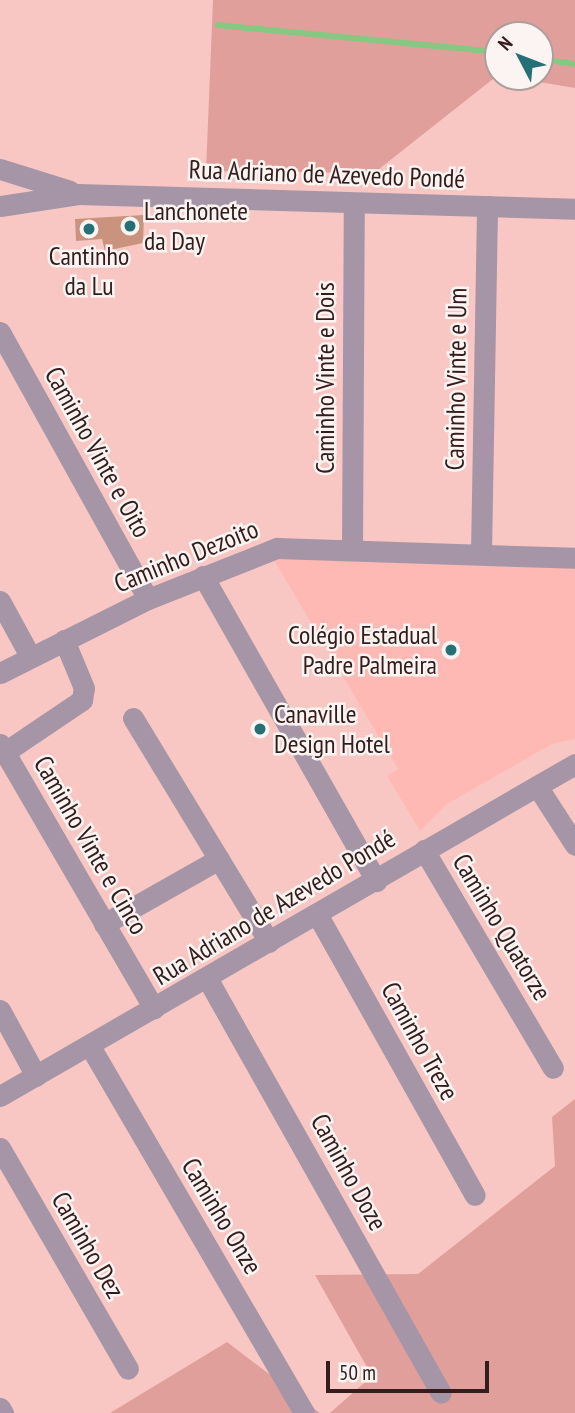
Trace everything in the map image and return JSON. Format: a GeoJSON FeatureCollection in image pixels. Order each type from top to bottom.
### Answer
{"type":"FeatureCollection","features":[{"type":"Feature","properties":{"kind":"street","name":"Rua Adriano de Azevedo Pondé"},"geometry":{"type":"LineString","coordinates":[[0,169],[78,194]]}},
{"type":"Feature","properties":{"kind":"street","name":"Rua Adriano de Azevedo Pondé"},"geometry":{"type":"LineString","coordinates":[[0,206],[78,194],[354,206],[575,209]]}},
{"type":"Feature","properties":{"kind":"street","name":"Caminho Vinte e Dois"},"geometry":{"type":"LineString","coordinates":[[352,550],[354,206]]}},
{"type":"Feature","properties":{"kind":"street","name":"Caminho Vinte e Um"},"geometry":{"type":"LineString","coordinates":[[481,553],[487,206]]}},
{"type":"Feature","properties":{"kind":"street","name":"Caminho Vinte e Oito"},"geometry":{"type":"LineString","coordinates":[[0,332],[148,599]]}},
{"type":"Feature","properties":{"kind":"street","name":"Caminho Dezoito"},"geometry":{"type":"LineString","coordinates":[[0,673],[148,599],[277,548],[575,558]]}},
{"type":"Feature","properties":{"kind":"street"},"geometry":{"type":"LineString","coordinates":[[203,576],[376,881]]}},
{"type":"Feature","properties":{"kind":"street"},"geometry":{"type":"LineString","coordinates":[[0,601],[30,656]]}},
{"type":"Feature","properties":{"kind":"street"},"geometry":{"type":"LineString","coordinates":[[2,748],[82,700],[84,688],[64,640]]}},
{"type":"Feature","properties":{"kind":"street"},"geometry":{"type":"LineString","coordinates":[[133,718],[269,942]]}},
{"type":"Feature","properties":{"kind":"street","name":"Caminho Vinte e Cinco"},"geometry":{"type":"LineString","coordinates":[[2,748],[155,1009]]}},
{"type":"Feature","properties":{"kind":"street","name":"Rua Adriano de Azevedo Pondé"},"geometry":{"type":"LineString","coordinates":[[0,1096],[91,1048],[376,881],[424,850],[575,764]]}},
{"type":"Feature","properties":{"kind":"street"},"geometry":{"type":"LineString","coordinates":[[537,786],[575,845]]}},
{"type":"Feature","properties":{"kind":"street","name":"Caminho Quatorze"},"geometry":{"type":"LineString","coordinates":[[424,850],[553,1068]]}},
{"type":"Feature","properties":{"kind":"street"},"geometry":{"type":"LineString","coordinates":[[104,924],[219,859]]}},
{"type":"Feature","properties":{"kind":"street","name":"Caminho Treze"},"geometry":{"type":"LineString","coordinates":[[317,914],[475,1195]]}},
{"type":"Feature","properties":{"kind":"street","name":"Caminho Doze"},"geometry":{"type":"LineString","coordinates":[[207,978],[441,1393]]}},
{"type":"Feature","properties":{"kind":"street"},"geometry":{"type":"LineString","coordinates":[[0,1010],[36,1076]]}},
{"type":"Feature","properties":{"kind":"street","name":"Caminho Onze"},"geometry":{"type":"LineString","coordinates":[[91,1048],[304,1413]]}},
{"type":"Feature","properties":{"kind":"street","name":"Caminho Dez"},"geometry":{"type":"LineString","coordinates":[[0,1148],[128,1369]]}},
{"type":"Feature","properties":{"kind":"street"},"geometry":{"type":"LineString","coordinates":[[0,1408],[3,1413]]}},
{"type":"Feature","properties":{"kind":"shaded area"},"geometry":{"type":"Polygon","coordinates":[[[213,0],[575,0],[575,88],[554,84],[554,21],[484,21],[484,86],[374,173],[206,171],[213,0]]]}},
{"type":"Feature","properties":{"kind":"shaded area","name":"Colégio Estadual Padre Palmeira"},"geometry":{"type":"Polygon","coordinates":[[[269,552],[575,560],[575,739],[552,744],[447,804],[420,831],[387,776],[398,769],[269,552]]]}},
{"type":"Feature","properties":{"kind":"shaded area"},"geometry":{"type":"Polygon","coordinates":[[[575,1099],[575,1413],[330,1413],[372,1376],[315,1275],[418,1274],[555,1166],[552,1117],[575,1099]]]}},
{"type":"Feature","properties":{"kind":"shaded area"},"geometry":{"type":"Polygon","coordinates":[[[227,1342],[320,1413],[110,1413],[227,1342]]]}},
{"type":"Feature","properties":{"kind":"building"},"geometry":{"type":"Polygon","coordinates":[[[144,215],[143,243],[105,251],[102,239],[76,241],[75,219],[144,215]]]}},
{"type":"Feature","properties":{"kind":"waterway"},"geometry":{"type":"LineString","coordinates":[[218,25],[484,51]]}},
{"type":"Feature","properties":{"kind":"waterway"},"geometry":{"type":"LineString","coordinates":[[554,61],[575,64]]}},
{"type":"Feature","properties":{"kind":"place","name":"Lanchonete da Day"},"geometry":{"type":"Point","coordinates":[130,226]}},
{"type":"Feature","properties":{"kind":"place","name":"Cantinho da Lu"},"geometry":{"type":"Point","coordinates":[89,229]}},
{"type":"Feature","properties":{"kind":"place","name":"Colégio Estadual Padre Palmeira"},"geometry":{"type":"Point","coordinates":[451,650]}},
{"type":"Feature","properties":{"kind":"place","name":"Canaville Design Hotel"},"geometry":{"type":"Point","coordinates":[260,729]}}]}
